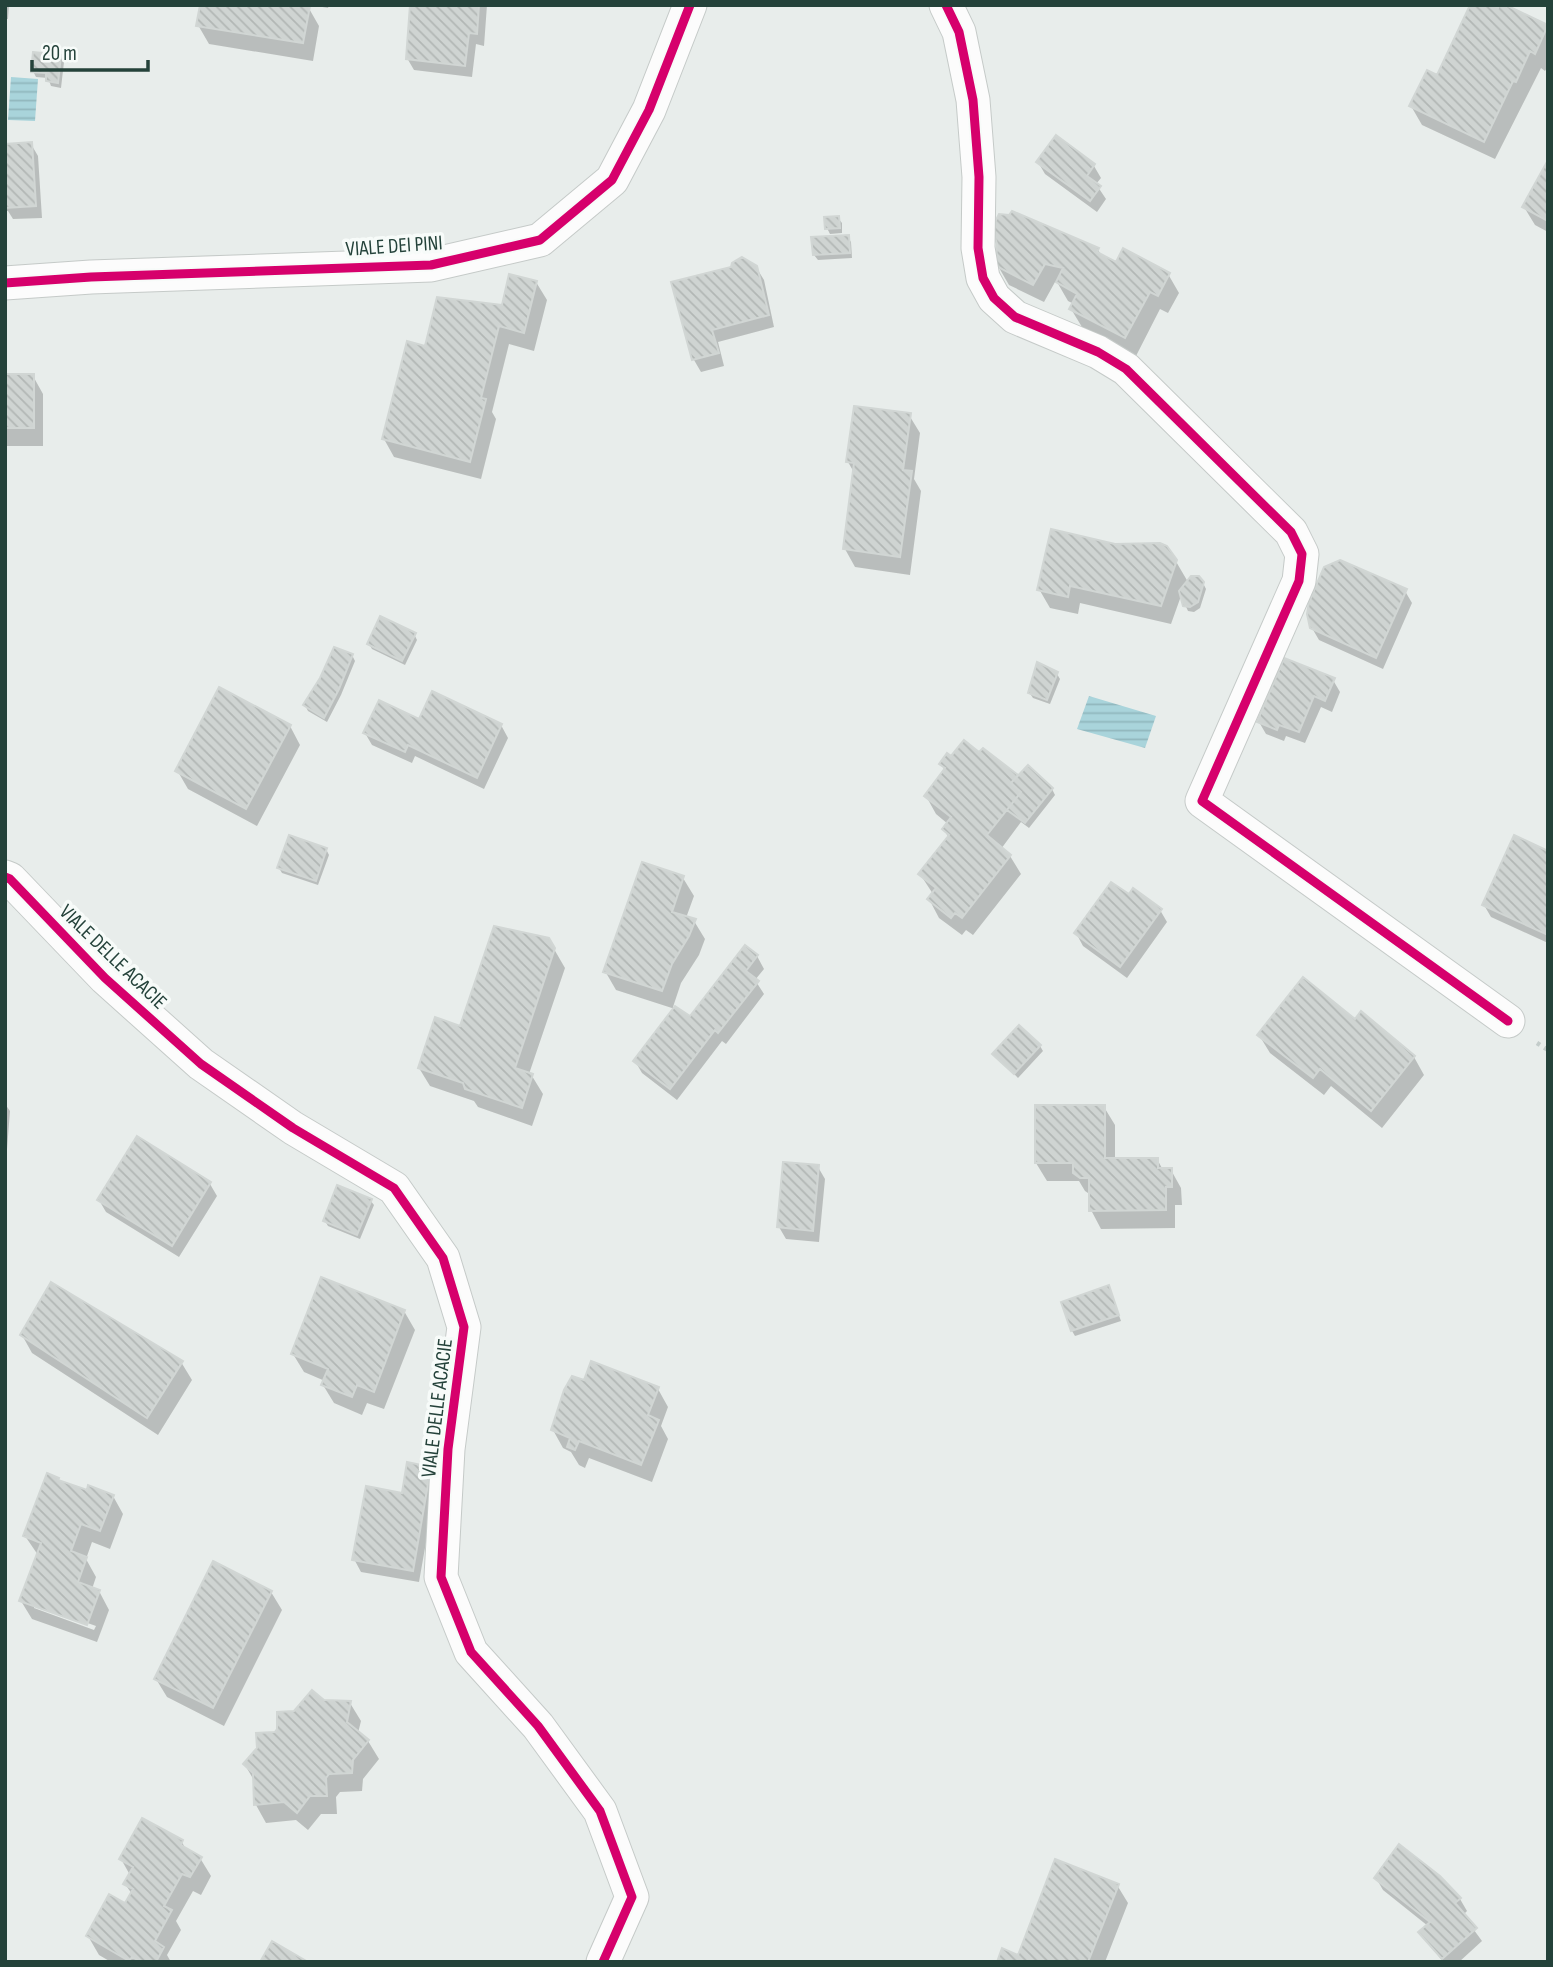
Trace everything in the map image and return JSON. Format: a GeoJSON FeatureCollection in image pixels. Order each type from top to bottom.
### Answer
{"type":"FeatureCollection","features":[{"type":"Feature","properties":{"kind":"street","name":"VIALE DEI PINI"},"geometry":{"type":"LineString","coordinates":[[5,283],[92,277],[431,265],[540,240],[612,180],[649,110],[690,5]]}},
{"type":"Feature","properties":{"kind":"street"},"geometry":{"type":"LineString","coordinates":[[946,5],[959,32],[974,100],[979,177],[978,248],[983,278],[994,298],[1015,317],[1098,352],[1126,369],[1291,532],[1302,554],[1299,581],[1202,801],[1508,1021]]}},
{"type":"Feature","properties":{"kind":"street","name":"VIALE DELLE ACACIE"},"geometry":{"type":"LineString","coordinates":[[5,877],[10,878],[105,978],[201,1064],[293,1128],[394,1188],[443,1258],[464,1327],[448,1449],[441,1577],[471,1652],[538,1726],[600,1811],[632,1897],[603,1962]]}},
{"type":"Feature","properties":{"kind":"water"},"geometry":{"type":"Polygon","coordinates":[[[11,77],[38,79],[35,121],[8,120],[11,77]]]}},
{"type":"Feature","properties":{"kind":"water"},"geometry":{"type":"Polygon","coordinates":[[[1089,696],[1156,716],[1145,748],[1077,729],[1089,696]]]}},
{"type":"Feature","properties":{"kind":"building"},"geometry":{"type":"Polygon","coordinates":[[[200,5],[310,6],[303,43],[196,26],[200,5]]]}},
{"type":"Feature","properties":{"kind":"building"},"geometry":{"type":"Polygon","coordinates":[[[410,5],[479,5],[477,34],[469,33],[465,66],[406,59],[410,5]]]}},
{"type":"Feature","properties":{"kind":"building"},"geometry":{"type":"Polygon","coordinates":[[[1470,5],[1493,5],[1498,8],[1499,5],[1506,5],[1548,25],[1535,54],[1530,51],[1516,82],[1513,81],[1484,142],[1409,106],[1427,70],[1437,75],[1470,5]]]}},
{"type":"Feature","properties":{"kind":"building"},"geometry":{"type":"Polygon","coordinates":[[[33,52],[61,55],[58,83],[46,81],[46,73],[31,72],[33,52]]]}},
{"type":"Feature","properties":{"kind":"building"},"geometry":{"type":"Polygon","coordinates":[[[1056,135],[1095,164],[1087,176],[1101,186],[1090,201],[1036,162],[1056,135]]]}},
{"type":"Feature","properties":{"kind":"building"},"geometry":{"type":"Polygon","coordinates":[[[32,142],[36,206],[5,208],[5,144],[32,142]]]}},
{"type":"Feature","properties":{"kind":"building"},"geometry":{"type":"Polygon","coordinates":[[[1548,160],[1548,221],[1522,207],[1548,160]]]}},
{"type":"Feature","properties":{"kind":"building"},"geometry":{"type":"Polygon","coordinates":[[[1012,211],[1099,248],[1097,252],[1116,262],[1123,248],[1170,273],[1158,296],[1150,292],[1125,338],[1069,309],[1077,294],[1056,282],[1063,268],[1045,264],[1033,285],[996,266],[997,244],[992,228],[999,214],[1009,215],[1012,211]]]}},
{"type":"Feature","properties":{"kind":"building"},"geometry":{"type":"Polygon","coordinates":[[[839,216],[840,228],[825,229],[824,217],[839,216]]]}},
{"type":"Feature","properties":{"kind":"building"},"geometry":{"type":"Polygon","coordinates":[[[849,235],[850,253],[813,255],[811,237],[849,235]]]}},
{"type":"Feature","properties":{"kind":"building"},"geometry":{"type":"Polygon","coordinates":[[[742,257],[757,266],[769,315],[712,330],[719,353],[692,360],[671,282],[731,267],[732,263],[742,257]]]}},
{"type":"Feature","properties":{"kind":"building"},"geometry":{"type":"Polygon","coordinates":[[[509,274],[537,281],[524,333],[499,326],[481,398],[486,399],[470,462],[382,439],[407,341],[425,346],[437,297],[502,305],[509,274]]]}},
{"type":"Feature","properties":{"kind":"building"},"geometry":{"type":"Polygon","coordinates":[[[5,374],[34,374],[34,428],[5,428],[5,374]]]}},
{"type":"Feature","properties":{"kind":"building"},"geometry":{"type":"Polygon","coordinates":[[[854,406],[911,413],[903,470],[912,471],[900,557],[843,549],[854,463],[846,462],[854,406]]]}},
{"type":"Feature","properties":{"kind":"building"},"geometry":{"type":"Polygon","coordinates":[[[1051,529],[1115,544],[1160,543],[1167,546],[1177,560],[1161,606],[1070,586],[1068,597],[1037,590],[1051,529]]]}},
{"type":"Feature","properties":{"kind":"building"},"geometry":{"type":"Polygon","coordinates":[[[1340,560],[1407,589],[1376,658],[1310,628],[1307,614],[1309,602],[1324,567],[1340,560]]]}},
{"type":"Feature","properties":{"kind":"building"},"geometry":{"type":"Polygon","coordinates":[[[1191,576],[1199,576],[1204,582],[1198,602],[1190,607],[1183,606],[1179,591],[1191,576]]]}},
{"type":"Feature","properties":{"kind":"building"},"geometry":{"type":"Polygon","coordinates":[[[380,616],[416,633],[402,661],[367,644],[380,616]]]}},
{"type":"Feature","properties":{"kind":"building"},"geometry":{"type":"Polygon","coordinates":[[[334,647],[353,654],[324,718],[303,705],[320,678],[334,647]]]}},
{"type":"Feature","properties":{"kind":"building"},"geometry":{"type":"Polygon","coordinates":[[[1284,658],[1335,678],[1325,701],[1314,696],[1299,732],[1279,725],[1277,730],[1257,722],[1284,658]]]}},
{"type":"Feature","properties":{"kind":"building"},"geometry":{"type":"Polygon","coordinates":[[[1037,662],[1058,672],[1047,700],[1028,693],[1037,662]]]}},
{"type":"Feature","properties":{"kind":"building"},"geometry":{"type":"Polygon","coordinates":[[[219,687],[291,725],[246,809],[175,771],[219,687]]]}},
{"type":"Feature","properties":{"kind":"building"},"geometry":{"type":"Polygon","coordinates":[[[432,691],[502,724],[477,778],[408,745],[405,752],[363,733],[379,700],[419,719],[432,691]]]}},
{"type":"Feature","properties":{"kind":"building"},"geometry":{"type":"Polygon","coordinates":[[[964,740],[979,752],[983,748],[1018,775],[1011,783],[1021,792],[987,835],[1011,855],[962,918],[955,913],[951,918],[927,899],[936,888],[918,874],[949,835],[942,829],[951,817],[924,796],[945,768],[939,764],[947,753],[951,756],[964,740]]]}},
{"type":"Feature","properties":{"kind":"building"},"geometry":{"type":"Polygon","coordinates":[[[1028,765],[1053,788],[1025,823],[1007,810],[1021,792],[1011,783],[1028,765]]]}},
{"type":"Feature","properties":{"kind":"building"},"geometry":{"type":"Polygon","coordinates":[[[289,835],[327,848],[316,881],[277,868],[289,835]]]}},
{"type":"Feature","properties":{"kind":"building"},"geometry":{"type":"Polygon","coordinates":[[[1514,835],[1548,851],[1548,935],[1482,905],[1514,835]]]}},
{"type":"Feature","properties":{"kind":"building"},"geometry":{"type":"Polygon","coordinates":[[[642,862],[684,876],[672,912],[696,919],[672,964],[662,991],[603,972],[642,862]]]}},
{"type":"Feature","properties":{"kind":"building"},"geometry":{"type":"Polygon","coordinates":[[[1111,882],[1129,894],[1133,888],[1162,909],[1120,967],[1074,933],[1111,882]]]}},
{"type":"Feature","properties":{"kind":"building"},"geometry":{"type":"Polygon","coordinates":[[[494,926],[549,938],[555,948],[515,1068],[533,1074],[522,1108],[465,1089],[463,1083],[418,1068],[435,1017],[460,1026],[494,926]]]}},
{"type":"Feature","properties":{"kind":"building"},"geometry":{"type":"Polygon","coordinates":[[[745,945],[758,955],[746,971],[759,981],[718,1033],[715,1030],[670,1089],[633,1061],[675,1006],[690,1016],[745,945]]]}},
{"type":"Feature","properties":{"kind":"building"},"geometry":{"type":"Polygon","coordinates":[[[1303,977],[1355,1019],[1361,1011],[1415,1056],[1371,1111],[1320,1069],[1313,1078],[1257,1035],[1303,977]]]}},
{"type":"Feature","properties":{"kind":"building"},"geometry":{"type":"Polygon","coordinates":[[[1019,1025],[1041,1045],[1014,1074],[992,1054],[1019,1025]]]}},
{"type":"Feature","properties":{"kind":"building"},"geometry":{"type":"Polygon","coordinates":[[[1035,1105],[1105,1105],[1105,1158],[1158,1158],[1158,1168],[1172,1168],[1172,1187],[1166,1187],[1166,1210],[1089,1211],[1089,1178],[1080,1178],[1073,1173],[1073,1163],[1035,1163],[1035,1105]]]}},
{"type":"Feature","properties":{"kind":"building"},"geometry":{"type":"Polygon","coordinates":[[[137,1136],[211,1182],[172,1246],[97,1200],[137,1136]]]}},
{"type":"Feature","properties":{"kind":"building"},"geometry":{"type":"Polygon","coordinates":[[[783,1162],[819,1165],[813,1231],[777,1227],[783,1162]]]}},
{"type":"Feature","properties":{"kind":"building"},"geometry":{"type":"Polygon","coordinates":[[[337,1185],[372,1199],[357,1235],[323,1221],[337,1185]]]}},
{"type":"Feature","properties":{"kind":"building"},"geometry":{"type":"Polygon","coordinates":[[[321,1277],[405,1310],[374,1392],[357,1385],[352,1397],[321,1385],[328,1369],[291,1354],[321,1277]]]}},
{"type":"Feature","properties":{"kind":"building"},"geometry":{"type":"Polygon","coordinates":[[[51,1282],[183,1361],[147,1418],[20,1335],[51,1282]]]}},
{"type":"Feature","properties":{"kind":"building"},"geometry":{"type":"Polygon","coordinates":[[[1109,1285],[1119,1315],[1071,1331],[1061,1302],[1109,1285]]]}},
{"type":"Feature","properties":{"kind":"building"},"geometry":{"type":"Polygon","coordinates":[[[591,1361],[659,1387],[648,1415],[659,1420],[641,1465],[579,1441],[575,1450],[567,1447],[570,1438],[551,1430],[564,1390],[572,1376],[584,1380],[591,1361]]]}},
{"type":"Feature","properties":{"kind":"building"},"geometry":{"type":"Polygon","coordinates":[[[407,1462],[431,1467],[413,1571],[352,1560],[366,1486],[402,1493],[407,1462]]]}},
{"type":"Feature","properties":{"kind":"building"},"geometry":{"type":"Polygon","coordinates":[[[47,1473],[59,1478],[58,1480],[87,1490],[88,1485],[114,1495],[100,1531],[81,1524],[71,1551],[87,1557],[78,1582],[100,1590],[87,1625],[19,1601],[41,1543],[23,1536],[47,1473]]]}},
{"type":"Feature","properties":{"kind":"building"},"geometry":{"type":"Polygon","coordinates":[[[213,1561],[272,1591],[213,1708],[154,1679],[213,1561]]]}},
{"type":"Feature","properties":{"kind":"building"},"geometry":{"type":"Polygon","coordinates":[[[312,1690],[324,1700],[351,1701],[347,1722],[369,1740],[353,1760],[352,1773],[329,1774],[326,1778],[327,1796],[310,1796],[297,1813],[284,1802],[254,1805],[253,1773],[243,1764],[257,1748],[256,1733],[275,1732],[277,1712],[294,1711],[312,1690]]]}},
{"type":"Feature","properties":{"kind":"building"},"geometry":{"type":"Polygon","coordinates":[[[142,1818],[183,1840],[181,1845],[202,1857],[190,1877],[182,1874],[164,1906],[172,1910],[155,1941],[164,1947],[156,1962],[141,1962],[132,1957],[129,1961],[86,1936],[109,1894],[125,1903],[133,1889],[123,1884],[133,1867],[119,1859],[142,1818]]]}},
{"type":"Feature","properties":{"kind":"building"},"geometry":{"type":"Polygon","coordinates":[[[1399,1844],[1440,1876],[1461,1898],[1455,1903],[1477,1928],[1442,1959],[1418,1932],[1430,1922],[1374,1878],[1399,1844]]]}},
{"type":"Feature","properties":{"kind":"building"},"geometry":{"type":"Polygon","coordinates":[[[1055,1859],[1119,1884],[1088,1962],[997,1962],[1002,1948],[1018,1955],[1055,1859]]]}},
{"type":"Feature","properties":{"kind":"building"},"geometry":{"type":"Polygon","coordinates":[[[272,1941],[308,1962],[260,1962],[272,1941]]]}},
{"type":"Feature","properties":{"kind":"cycle path"},"geometry":{"type":"LineString","coordinates":[[5,283],[91,277],[431,265],[540,240],[612,180],[649,110],[690,5]]}},
{"type":"Feature","properties":{"kind":"cycle path"},"geometry":{"type":"LineString","coordinates":[[946,5],[959,32],[973,100],[979,177],[978,248],[983,278],[994,298],[1015,317],[1098,352],[1126,369],[1291,532],[1302,554],[1299,581],[1202,801],[1508,1021]]}},
{"type":"Feature","properties":{"kind":"cycle path"},"geometry":{"type":"LineString","coordinates":[[5,877],[10,879],[105,978],[201,1064],[293,1128],[394,1188],[443,1258],[464,1327],[448,1449],[441,1577],[471,1652],[538,1726],[600,1811],[632,1897],[603,1962]]}}]}
